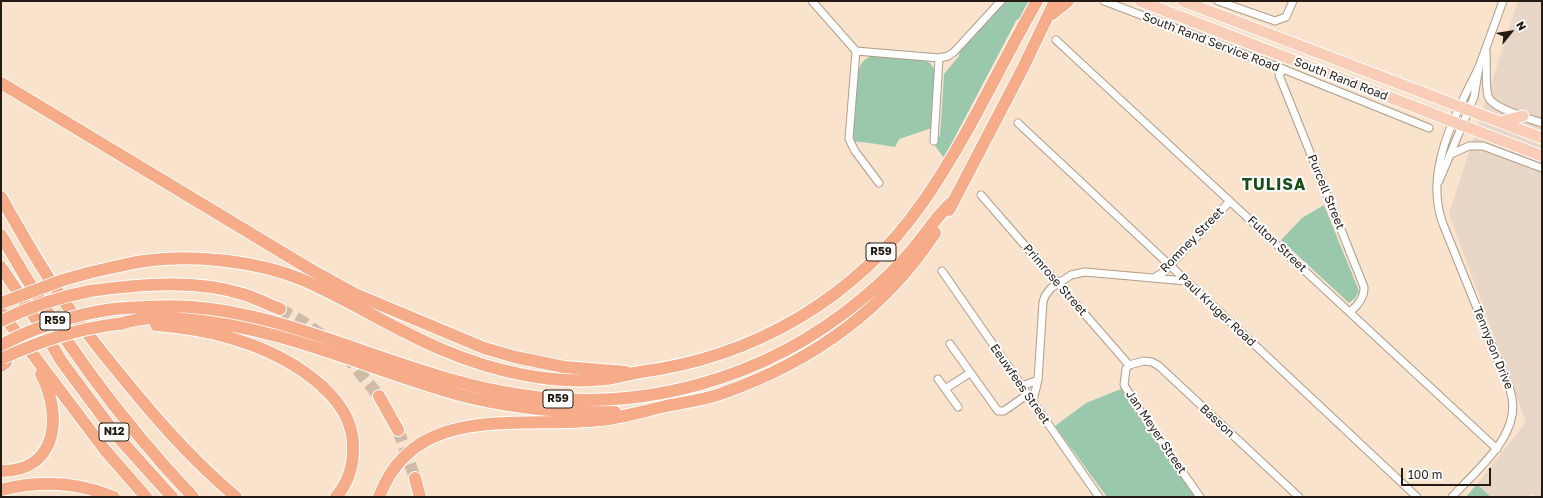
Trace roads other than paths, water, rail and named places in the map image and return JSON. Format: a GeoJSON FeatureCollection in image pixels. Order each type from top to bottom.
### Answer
{"type":"FeatureCollection","features":[{"type":"Feature","properties":{"kind":"highway"},"geometry":{"type":"LineString","coordinates":[[1030,14],[1033,1]]}},
{"type":"Feature","properties":{"kind":"highway"},"geometry":{"type":"LineString","coordinates":[[1030,14],[1037,1]]}},
{"type":"Feature","properties":{"kind":"highway"},"geometry":{"type":"LineString","coordinates":[[1045,21],[1055,1]]}},
{"type":"Feature","properties":{"kind":"highway"},"geometry":{"type":"LineString","coordinates":[[1045,21],[1068,1]]}},
{"type":"Feature","properties":{"kind":"highway","name":"R59"},"geometry":{"type":"LineString","coordinates":[[1,303],[57,282],[88,273],[146,260],[193,259],[238,263],[265,268],[302,280],[441,350],[494,368],[521,374],[567,379],[607,379],[634,373],[660,370],[721,354],[768,336],[795,321],[847,285],[895,237],[922,203],[955,152],[1030,14]]}},
{"type":"Feature","properties":{"kind":"highway","name":"R59"},"geometry":{"type":"LineString","coordinates":[[1,345],[21,334],[60,320],[83,314],[113,309],[180,306],[238,314],[283,325],[453,380],[515,395],[562,399],[628,397],[716,381],[740,373],[799,343],[827,326],[888,276],[912,251],[950,204],[996,119],[1045,21]]}},
{"type":"Feature","properties":{"kind":"highway"},"geometry":{"type":"LineString","coordinates":[[1,83],[308,268],[362,297],[444,333],[515,357],[564,367],[616,370],[634,373]]}},
{"type":"Feature","properties":{"kind":"highway"},"geometry":{"type":"LineString","coordinates":[[1,197],[68,306],[103,353],[173,436],[214,479],[236,497]]}},
{"type":"Feature","properties":{"kind":"highway"},"geometry":{"type":"LineString","coordinates":[[379,497],[394,469],[409,452],[424,441],[447,431],[483,424],[598,420],[627,416],[647,410],[722,394],[782,367],[834,338],[869,311],[897,284],[920,256],[942,223],[950,204]]}},
{"type":"Feature","properties":{"kind":"highway","name":"N12"},"geometry":{"type":"LineString","coordinates":[[1,235],[52,319],[88,369],[133,427],[193,497]]}},
{"type":"Feature","properties":{"kind":"highway","name":"N12"},"geometry":{"type":"LineString","coordinates":[[1,267],[67,368],[117,436],[172,497]]}},
{"type":"Feature","properties":{"kind":"highway"},"geometry":{"type":"LineString","coordinates":[[1,321],[23,310],[51,300],[90,291],[138,285],[192,286],[246,295],[280,309]]}},
{"type":"Feature","properties":{"kind":"highway"},"geometry":{"type":"LineString","coordinates":[[1,312],[29,346],[105,450],[146,497]]}},
{"type":"Feature","properties":{"kind":"highway"},"geometry":{"type":"LineString","coordinates":[[3,361],[29,346],[75,331],[136,320],[160,318],[226,324],[260,331],[318,348],[406,379],[485,400],[565,412],[647,410]]}},
{"type":"Feature","properties":{"kind":"highway"},"geometry":{"type":"LineString","coordinates":[[118,324],[180,328],[234,338],[279,357],[313,378],[328,391],[336,401],[348,420],[352,431],[354,442],[353,462],[347,481],[336,497]]}},
{"type":"Feature","properties":{"kind":"highway"},"geometry":{"type":"LineString","coordinates":[[1,471],[20,468],[34,461],[48,444],[52,432],[54,416],[50,395],[29,346]]}},
{"type":"Feature","properties":{"kind":"highway"},"geometry":{"type":"LineString","coordinates":[[379,396],[398,430]]}},
{"type":"Feature","properties":{"kind":"highway"},"geometry":{"type":"LineString","coordinates":[[415,478],[420,497]]}},
{"type":"Feature","properties":{"kind":"highway"},"geometry":{"type":"LineString","coordinates":[[1,490],[36,484],[69,484],[96,490],[114,497]]}},
{"type":"Feature","properties":{"kind":"main road","name":"South Rand Road"},"geometry":{"type":"LineString","coordinates":[[1140,1],[1542,156]]}},
{"type":"Feature","properties":{"kind":"main road","name":"South Rand Road"},"geometry":{"type":"LineString","coordinates":[[1183,1],[1542,138]]}},
{"type":"Feature","properties":{"kind":"main road"},"geometry":{"type":"LineString","coordinates":[[1500,122],[1523,116]]}},
{"type":"Feature","properties":{"kind":"street"},"geometry":{"type":"LineString","coordinates":[[812,1],[856,51],[939,58],[948,56],[954,52],[1001,1]]}},
{"type":"Feature","properties":{"kind":"street","name":"South Rand Service Road"},"geometry":{"type":"LineString","coordinates":[[1104,1],[1283,69],[1429,128]]}},
{"type":"Feature","properties":{"kind":"street"},"geometry":{"type":"LineString","coordinates":[[1218,1],[1269,20],[1277,21],[1286,17],[1293,1]]}},
{"type":"Feature","properties":{"kind":"street","name":"Tennyson Drive"},"geometry":{"type":"LineString","coordinates":[[1438,183],[1451,154],[1458,124],[1464,108],[1474,97],[1479,67],[1503,1]]}},
{"type":"Feature","properties":{"kind":"street","name":"Fulton Street"},"geometry":{"type":"LineString","coordinates":[[1056,40],[1497,449]]}},
{"type":"Feature","properties":{"kind":"street"},"geometry":{"type":"LineString","coordinates":[[1485,48],[1487,91],[1490,100],[1498,106],[1542,124]]}},
{"type":"Feature","properties":{"kind":"street"},"geometry":{"type":"LineString","coordinates":[[856,51],[849,139],[855,151],[879,183]]}},
{"type":"Feature","properties":{"kind":"street"},"geometry":{"type":"LineString","coordinates":[[934,141],[939,58]]}},
{"type":"Feature","properties":{"kind":"street","name":"Purcell Street"},"geometry":{"type":"LineString","coordinates":[[1283,69],[1279,75],[1364,288],[1365,292],[1360,301],[1350,312]]}},
{"type":"Feature","properties":{"kind":"street","name":"Tennyson Drive"},"geometry":{"type":"LineString","coordinates":[[1452,497],[1497,449],[1505,436],[1510,421],[1512,395],[1439,214],[1437,196],[1442,154],[1458,124],[1464,108]]}},
{"type":"Feature","properties":{"kind":"street","name":"Paul Kruger Road"},"geometry":{"type":"LineString","coordinates":[[1018,123],[1417,497]]}},
{"type":"Feature","properties":{"kind":"street"},"geometry":{"type":"LineString","coordinates":[[1451,154],[1469,146],[1483,146],[1542,168]]}},
{"type":"Feature","properties":{"kind":"street","name":"Primrose Street"},"geometry":{"type":"LineString","coordinates":[[981,195],[1129,365]]}},
{"type":"Feature","properties":{"kind":"street","name":"Romney Street"},"geometry":{"type":"LineString","coordinates":[[1154,278],[1161,274],[1230,201]]}},
{"type":"Feature","properties":{"kind":"street","name":"Eeuwfees Street"},"geometry":{"type":"LineString","coordinates":[[942,271],[1099,497]]}},
{"type":"Feature","properties":{"kind":"street"},"geometry":{"type":"LineString","coordinates":[[1032,402],[1038,380],[1043,302],[1048,292],[1058,283],[1071,275],[1084,272],[1186,281]]}},
{"type":"Feature","properties":{"kind":"street"},"geometry":{"type":"LineString","coordinates":[[950,344],[998,411],[1004,411],[1028,394]]}},
{"type":"Feature","properties":{"kind":"street","name":"Basson"},"geometry":{"type":"LineString","coordinates":[[1129,365],[1144,361],[1152,362],[1159,366],[1299,497]]}},
{"type":"Feature","properties":{"kind":"street","name":"Jan Meyer Street"},"geometry":{"type":"LineString","coordinates":[[1129,365],[1126,369],[1124,385],[1146,420],[1200,497]]}},
{"type":"Feature","properties":{"kind":"street"},"geometry":{"type":"LineString","coordinates":[[945,389],[970,373]]}},
{"type":"Feature","properties":{"kind":"street"},"geometry":{"type":"LineString","coordinates":[[938,379],[958,407]]}},
{"type":"Feature","properties":{"kind":"street"},"geometry":{"type":"LineString","coordinates":[[1022,386],[1038,380]]}},
{"type":"Feature","properties":{"kind":"tunnel"},"geometry":{"type":"LineString","coordinates":[[280,309],[305,323],[323,336]]}},
{"type":"Feature","properties":{"kind":"tunnel"},"geometry":{"type":"LineString","coordinates":[[346,356],[379,396]]}},
{"type":"Feature","properties":{"kind":"tunnel"},"geometry":{"type":"LineString","coordinates":[[398,430],[415,478]]}},
{"type":"Feature","properties":{"kind":"district","name":"TULISA"},"geometry":{"type":"Point","coordinates":[1274,185]}}]}
